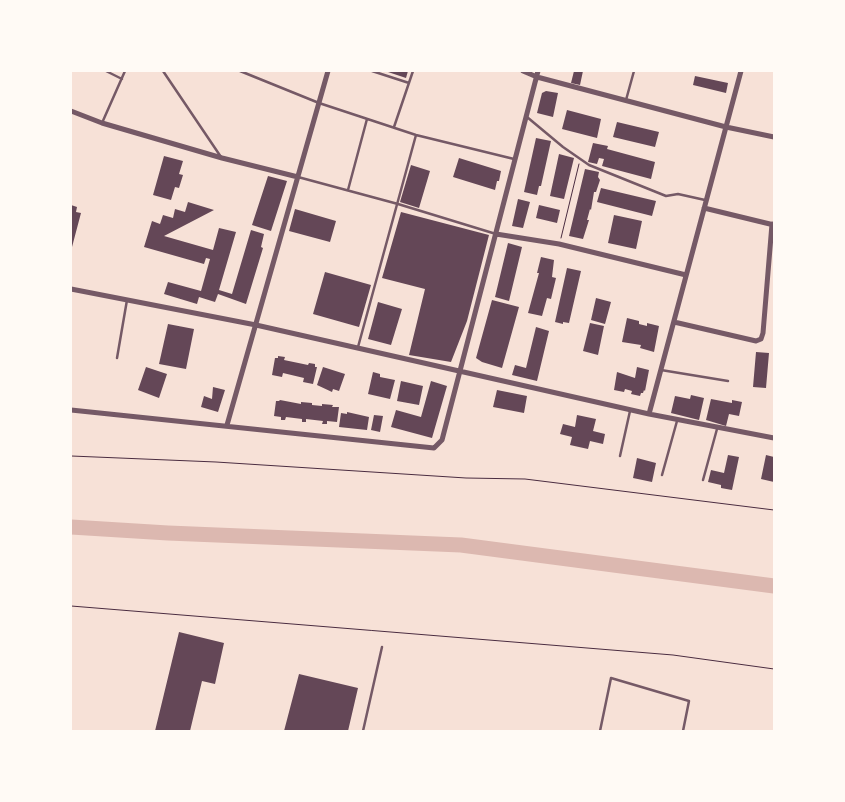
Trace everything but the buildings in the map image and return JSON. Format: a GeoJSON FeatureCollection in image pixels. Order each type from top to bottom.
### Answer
{"type":"FeatureCollection","features":[{"type":"Feature","properties":{"kind":"street"},"geometry":{"type":"LineString","coordinates":[[227,425],[328,71]]}},
{"type":"Feature","properties":{"kind":"street"},"geometry":{"type":"LineString","coordinates":[[522,71],[726,127],[774,137]]}},
{"type":"Feature","properties":{"kind":"street"},"geometry":{"type":"LineString","coordinates":[[649,414],[741,71]]}},
{"type":"Feature","properties":{"kind":"street"},"geometry":{"type":"LineString","coordinates":[[71,410],[434,448],[442,440],[538,74]]}},
{"type":"Feature","properties":{"kind":"street"},"geometry":{"type":"LineString","coordinates":[[71,111],[102,123],[222,158],[298,177]]}},
{"type":"Feature","properties":{"kind":"street"},"geometry":{"type":"LineString","coordinates":[[674,322],[756,341],[760,339],[763,333],[773,225],[704,208]]}},
{"type":"Feature","properties":{"kind":"street"},"geometry":{"type":"LineString","coordinates":[[496,234],[559,244],[686,275]]}},
{"type":"Feature","properties":{"kind":"street"},"geometry":{"type":"LineString","coordinates":[[71,289],[256,325],[630,410],[774,438]]}},
{"type":"Feature","properties":{"kind":"lane"},"geometry":{"type":"LineString","coordinates":[[106,71],[122,79]]}},
{"type":"Feature","properties":{"kind":"lane"},"geometry":{"type":"LineString","coordinates":[[102,123],[125,71]]}},
{"type":"Feature","properties":{"kind":"lane"},"geometry":{"type":"LineString","coordinates":[[163,71],[222,158]]}},
{"type":"Feature","properties":{"kind":"lane"},"geometry":{"type":"LineString","coordinates":[[240,71],[319,103],[394,128],[516,160]]}},
{"type":"Feature","properties":{"kind":"lane"},"geometry":{"type":"LineString","coordinates":[[372,71],[409,83]]}},
{"type":"Feature","properties":{"kind":"lane"},"geometry":{"type":"LineString","coordinates":[[394,128],[414,71]]}},
{"type":"Feature","properties":{"kind":"lane"},"geometry":{"type":"LineString","coordinates":[[626,100],[634,71]]}},
{"type":"Feature","properties":{"kind":"lane"},"geometry":{"type":"LineString","coordinates":[[527,117],[563,147],[590,165],[666,196],[678,194],[706,201]]}},
{"type":"Feature","properties":{"kind":"lane"},"geometry":{"type":"LineString","coordinates":[[348,190],[367,119]]}},
{"type":"Feature","properties":{"kind":"lane"},"geometry":{"type":"LineString","coordinates":[[358,348],[416,135]]}},
{"type":"Feature","properties":{"kind":"lane"},"geometry":{"type":"LineString","coordinates":[[298,177],[398,204],[496,234]]}},
{"type":"Feature","properties":{"kind":"lane"},"geometry":{"type":"LineString","coordinates":[[117,358],[127,300]]}},
{"type":"Feature","properties":{"kind":"lane"},"geometry":{"type":"LineString","coordinates":[[661,370],[728,381]]}},
{"type":"Feature","properties":{"kind":"lane"},"geometry":{"type":"LineString","coordinates":[[620,456],[630,410]]}},
{"type":"Feature","properties":{"kind":"lane"},"geometry":{"type":"LineString","coordinates":[[662,475],[677,419]]}},
{"type":"Feature","properties":{"kind":"lane"},"geometry":{"type":"LineString","coordinates":[[703,480],[718,427]]}},
{"type":"Feature","properties":{"kind":"lane"},"geometry":{"type":"LineString","coordinates":[[363,731],[382,647]]}},
{"type":"Feature","properties":{"kind":"lane"},"geometry":{"type":"LineString","coordinates":[[600,731],[612,678],[689,701],[682,731]]}},
{"type":"Feature","properties":{"kind":"path"},"geometry":{"type":"LineString","coordinates":[[559,244],[580,159]]}},
{"type":"Feature","properties":{"kind":"path"},"geometry":{"type":"LineString","coordinates":[[71,456],[216,462],[466,478],[526,479],[774,510]]}},
{"type":"Feature","properties":{"kind":"path"},"geometry":{"type":"LineString","coordinates":[[71,606],[673,655],[774,669]]}},
{"type":"Feature","properties":{"kind":"waterway"},"geometry":{"type":"LineString","coordinates":[[71,527],[168,533],[461,545],[774,586]]}}]}
